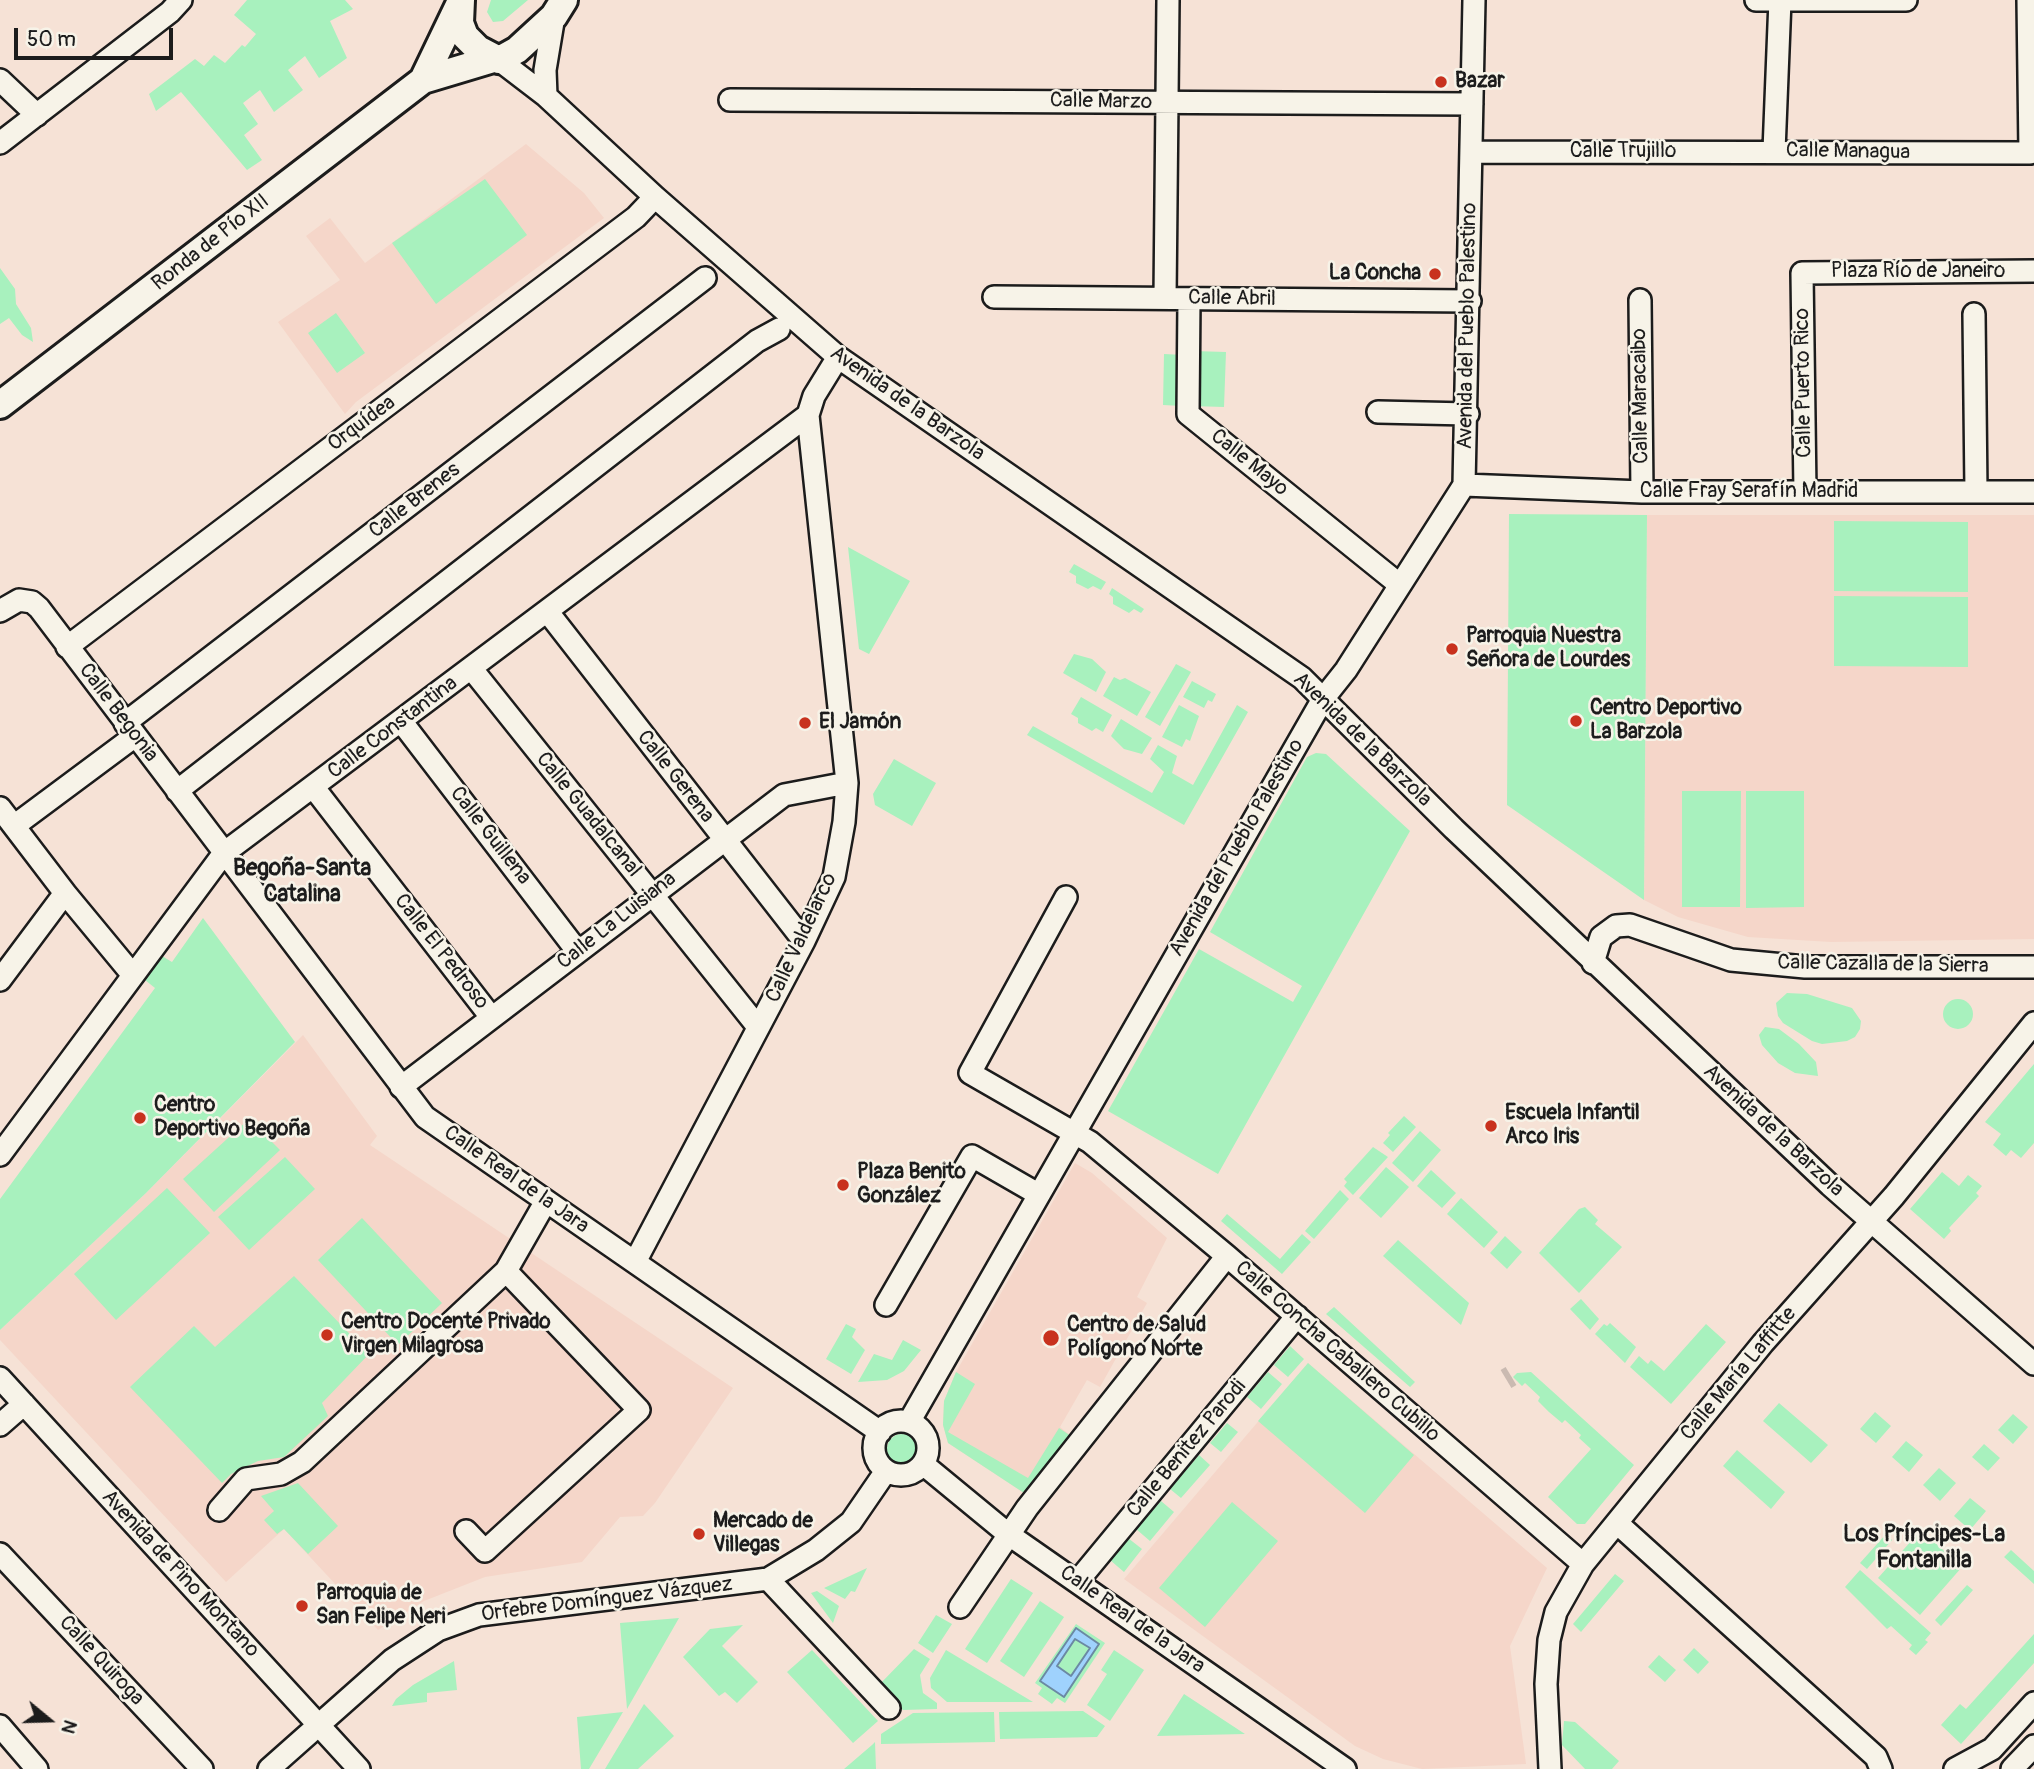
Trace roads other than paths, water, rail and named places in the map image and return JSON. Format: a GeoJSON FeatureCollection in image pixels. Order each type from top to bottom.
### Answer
{"type":"FeatureCollection","features":[{"type":"Feature","properties":{"kind":"main road"},"geometry":{"type":"LineString","coordinates":[[461,2],[460,23],[465,36],[478,49],[496,59]]}},
{"type":"Feature","properties":{"kind":"main road","name":"Ronda de Pío XII"},"geometry":{"type":"LineString","coordinates":[[423,80],[461,2]]}},
{"type":"Feature","properties":{"kind":"main road","name":"Ronda de Pío XII"},"geometry":{"type":"LineString","coordinates":[[0,405],[423,80],[496,59],[517,50],[562,4]]}},
{"type":"Feature","properties":{"kind":"street"},"geometry":{"type":"LineString","coordinates":[[0,143],[170,12],[181,0]]}},
{"type":"Feature","properties":{"kind":"street"},"geometry":{"type":"LineString","coordinates":[[1165,298],[1168,0]]}},
{"type":"Feature","properties":{"kind":"street","name":"Avenida del Pueblo Palestino"},"geometry":{"type":"LineString","coordinates":[[909,1422],[1038,1194],[1082,1138],[1323,699],[1346,670],[1464,485],[1468,414],[1474,0]]}},
{"type":"Feature","properties":{"kind":"street"},"geometry":{"type":"LineString","coordinates":[[1756,0],[1906,0]]}},
{"type":"Feature","properties":{"kind":"street","name":"Calle Managua"},"geometry":{"type":"LineString","coordinates":[[1780,0],[1774,151],[2030,153],[2028,0]]}},
{"type":"Feature","properties":{"kind":"street"},"geometry":{"type":"LineString","coordinates":[[546,96],[545,71],[562,4]]}},
{"type":"Feature","properties":{"kind":"street","name":"Avenida de la Barzola"},"geometry":{"type":"LineString","coordinates":[[496,59],[546,96],[655,197],[838,358],[1285,666],[1323,699],[1593,963],[1871,1222],[2034,1364]]}},
{"type":"Feature","properties":{"kind":"street"},"geometry":{"type":"LineString","coordinates":[[0,79],[37,115]]}},
{"type":"Feature","properties":{"kind":"street","name":"Calle Marzo"},"geometry":{"type":"LineString","coordinates":[[730,100],[1472,104]]}},
{"type":"Feature","properties":{"kind":"street","name":"Calle Trujillo"},"geometry":{"type":"LineString","coordinates":[[1472,152],[1774,151]]}},
{"type":"Feature","properties":{"kind":"street","name":"Orquídea"},"geometry":{"type":"LineString","coordinates":[[67,647],[636,217],[655,197]]}},
{"type":"Feature","properties":{"kind":"street","name":"Plaza Río de Janeiro"},"geometry":{"type":"LineString","coordinates":[[1802,273],[2034,271]]}},
{"type":"Feature","properties":{"kind":"street","name":"Calle Puerto Rico"},"geometry":{"type":"LineString","coordinates":[[1802,273],[1805,492]]}},
{"type":"Feature","properties":{"kind":"street","name":"Calle Brenes"},"geometry":{"type":"LineString","coordinates":[[14,826],[130,730],[705,278]]}},
{"type":"Feature","properties":{"kind":"street","name":"Calle Abril"},"geometry":{"type":"LineString","coordinates":[[994,297],[1470,302]]}},
{"type":"Feature","properties":{"kind":"street","name":"Calle Mayo"},"geometry":{"type":"LineString","coordinates":[[1189,299],[1188,414],[1400,584]]}},
{"type":"Feature","properties":{"kind":"street","name":"Calle Maracaibo"},"geometry":{"type":"LineString","coordinates":[[1640,300],[1642,492]]}},
{"type":"Feature","properties":{"kind":"street"},"geometry":{"type":"LineString","coordinates":[[1973,314],[1976,492]]}},
{"type":"Feature","properties":{"kind":"street"},"geometry":{"type":"LineString","coordinates":[[177,791],[757,341],[779,329]]}},
{"type":"Feature","properties":{"kind":"street","name":"Calle Constantina"},"geometry":{"type":"LineString","coordinates":[[0,1155],[224,853],[808,415],[814,396],[838,358]]}},
{"type":"Feature","properties":{"kind":"street"},"geometry":{"type":"LineString","coordinates":[[1378,412],[1468,414]]}},
{"type":"Feature","properties":{"kind":"street","name":"Calle Valdelarco"},"geometry":{"type":"LineString","coordinates":[[635,1262],[804,942],[834,877],[844,822],[847,783],[808,415]]}},
{"type":"Feature","properties":{"kind":"street","name":"Calle Fray Serafín Madrid"},"geometry":{"type":"LineString","coordinates":[[1464,485],[1642,492],[2034,492]]}},
{"type":"Feature","properties":{"kind":"street","name":"Calle Begonia"},"geometry":{"type":"LineString","coordinates":[[0,611],[19,600],[32,602],[224,853]]}},
{"type":"Feature","properties":{"kind":"street","name":"Calle Gerena"},"geometry":{"type":"LineString","coordinates":[[547,611],[804,942]]}},
{"type":"Feature","properties":{"kind":"street","name":"Calle Guadalcanal"},"geometry":{"type":"LineString","coordinates":[[471,668],[758,1027]]}},
{"type":"Feature","properties":{"kind":"street","name":"Calle Guillena"},"geometry":{"type":"LineString","coordinates":[[401,721],[578,952]]}},
{"type":"Feature","properties":{"kind":"street","name":"Calle La Luisiana"},"geometry":{"type":"LineString","coordinates":[[401,1087],[784,795],[847,783]]}},
{"type":"Feature","properties":{"kind":"street","name":"Calle El Pedroso"},"geometry":{"type":"LineString","coordinates":[[314,788],[491,1017]]}},
{"type":"Feature","properties":{"kind":"street"},"geometry":{"type":"LineString","coordinates":[[0,808],[132,974]]}},
{"type":"Feature","properties":{"kind":"street","name":"Calle Real de la Jara"},"geometry":{"type":"LineString","coordinates":[[224,853],[425,1117],[880,1432]]}},
{"type":"Feature","properties":{"kind":"street"},"geometry":{"type":"LineString","coordinates":[[0,980],[65,893]]}},
{"type":"Feature","properties":{"kind":"street"},"geometry":{"type":"LineString","coordinates":[[1066,897],[970,1073],[1082,1138]]}},
{"type":"Feature","properties":{"kind":"street","name":"Calle Cazalla de la Sierra"},"geometry":{"type":"LineString","coordinates":[[1593,963],[1601,937],[1616,926],[1630,925],[1743,961],[1805,967],[2034,967]]}},
{"type":"Feature","properties":{"kind":"street","name":"Calle María Laffitte"},"geometry":{"type":"LineString","coordinates":[[1550,1769],[1546,1684],[1549,1640],[1556,1612],[1583,1564],[1763,1343],[1871,1222],[2034,1023]]}},
{"type":"Feature","properties":{"kind":"street","name":"Calle Concha Caballero Cubillo"},"geometry":{"type":"LineString","coordinates":[[1082,1138],[1227,1256],[1413,1420],[1583,1564]]}},
{"type":"Feature","properties":{"kind":"street"},"geometry":{"type":"LineString","coordinates":[[887,1305],[972,1156],[1038,1194]]}},
{"type":"Feature","properties":{"kind":"street"},"geometry":{"type":"LineString","coordinates":[[219,1510],[246,1479],[281,1474],[302,1462],[506,1272],[546,1201]]}},
{"type":"Feature","properties":{"kind":"street"},"geometry":{"type":"LineString","coordinates":[[960,1607],[1008,1534],[1227,1256]]}},
{"type":"Feature","properties":{"kind":"street"},"geometry":{"type":"LineString","coordinates":[[466,1531],[485,1551],[639,1410],[506,1272]]}},
{"type":"Feature","properties":{"kind":"street","name":"Calle Benitez Parodi"},"geometry":{"type":"LineString","coordinates":[[1077,1582],[1297,1316]]}},
{"type":"Feature","properties":{"kind":"street","name":"Avenida de Pino Montano"},"geometry":{"type":"LineString","coordinates":[[0,1378],[359,1769]]}},
{"type":"Feature","properties":{"kind":"street"},"geometry":{"type":"LineString","coordinates":[[0,1425],[24,1404]]}},
{"type":"Feature","properties":{"kind":"street"},"geometry":{"type":"LineString","coordinates":[[909,1422],[927,1439],[927,1456],[923,1464],[906,1475],[886,1471],[880,1465],[874,1448],[880,1432],[893,1423],[909,1422]]}},
{"type":"Feature","properties":{"kind":"street","name":"Calle Real de la Jara"},"geometry":{"type":"LineString","coordinates":[[923,1464],[1008,1534],[1345,1769]]}},
{"type":"Feature","properties":{"kind":"street","name":"Orfebre Domínguez Vázquez"},"geometry":{"type":"LineString","coordinates":[[269,1769],[393,1660],[438,1630],[479,1615],[768,1580],[816,1550],[851,1522],[886,1471]]}},
{"type":"Feature","properties":{"kind":"street"},"geometry":{"type":"LineString","coordinates":[[1617,1523],[1876,1757],[1881,1769]]}},
{"type":"Feature","properties":{"kind":"street","name":"Calle Quiroga"},"geometry":{"type":"LineString","coordinates":[[0,1553],[202,1769]]}},
{"type":"Feature","properties":{"kind":"street"},"geometry":{"type":"LineString","coordinates":[[768,1580],[889,1708]]}},
{"type":"Feature","properties":{"kind":"street"},"geometry":{"type":"LineString","coordinates":[[1955,1769],[1992,1749],[2034,1703]]}},
{"type":"Feature","properties":{"kind":"street"},"geometry":{"type":"LineString","coordinates":[[0,1726],[37,1769]]}},
{"type":"Feature","properties":{"kind":"street"},"geometry":{"type":"LineString","coordinates":[[2012,1769],[2034,1746]]}},
{"type":"Feature","properties":{"kind":"water"},"geometry":{"type":"Polygon","coordinates":[[[1076,1628],[1099,1644],[1064,1697],[1040,1681],[1076,1628]],[[1075,1639],[1057,1666],[1071,1676],[1090,1648],[1075,1639]]]}},
{"type":"Feature","properties":{"kind":"tunnel"},"geometry":{"type":"LineString","coordinates":[[1506,1379],[1511,1376]]}},
{"type":"Feature","properties":{"kind":"place","name":"Bazar"},"geometry":{"type":"Point","coordinates":[1441,82]}},
{"type":"Feature","properties":{"kind":"place","name":"La Concha"},"geometry":{"type":"Point","coordinates":[1435,274]}},
{"type":"Feature","properties":{"kind":"place","name":"Parroquia Nuestra Señora de Lourdes"},"geometry":{"type":"Point","coordinates":[1452,649]}},
{"type":"Feature","properties":{"kind":"place","name":"Centro Deportivo La Barzola"},"geometry":{"type":"Point","coordinates":[1576,721]}},
{"type":"Feature","properties":{"kind":"place","name":"El Jamón"},"geometry":{"type":"Point","coordinates":[805,723]}},
{"type":"Feature","properties":{"kind":"place","name":"Centro Deportivo Begoña"},"geometry":{"type":"Point","coordinates":[140,1118]}},
{"type":"Feature","properties":{"kind":"place","name":"Escuela Infantil Arco Iris"},"geometry":{"type":"Point","coordinates":[1491,1126]}},
{"type":"Feature","properties":{"kind":"place","name":"Plaza Benito González"},"geometry":{"type":"Point","coordinates":[843,1185]}},
{"type":"Feature","properties":{"kind":"place","name":"Centro Docente Privado Virgen Milagrosa"},"geometry":{"type":"Point","coordinates":[327,1335]}},
{"type":"Feature","properties":{"kind":"place","name":"Centro de Salud Polígono Norte"},"geometry":{"type":"Point","coordinates":[1051,1338]}},
{"type":"Feature","properties":{"kind":"place","name":"Mercado de Villegas"},"geometry":{"type":"Point","coordinates":[699,1534]}},
{"type":"Feature","properties":{"kind":"place","name":"Parroquia de San Felipe Neri"},"geometry":{"type":"Point","coordinates":[302,1606]}},
{"type":"Feature","properties":{"kind":"district","name":"Begoña-Santa Catalina"},"geometry":{"type":"Point","coordinates":[302,882]}},
{"type":"Feature","properties":{"kind":"district","name":"Los Príncipes-La Fontanilla"},"geometry":{"type":"Point","coordinates":[1924,1548]}}]}
